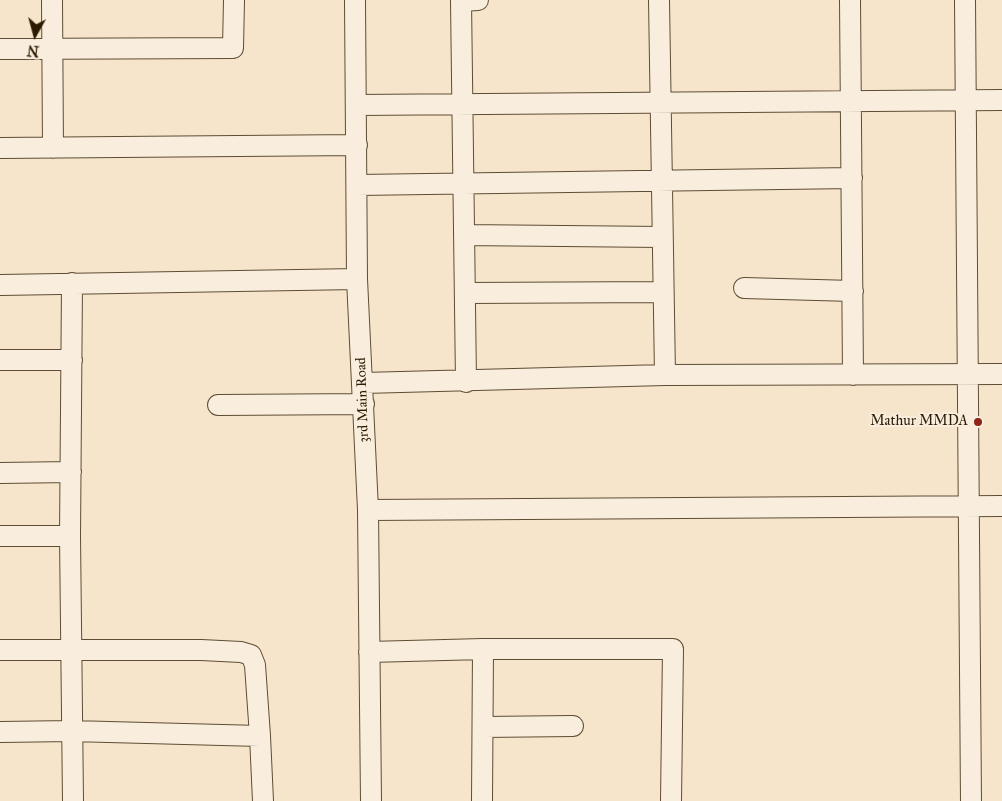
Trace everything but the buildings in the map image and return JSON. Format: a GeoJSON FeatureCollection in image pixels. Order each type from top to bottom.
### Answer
{"type":"FeatureCollection","features":[{"type":"Feature","properties":{"kind":"street"},"geometry":{"type":"LineString","coordinates":[[52,0],[53,148]]}},
{"type":"Feature","properties":{"kind":"street"},"geometry":{"type":"LineString","coordinates":[[0,49],[233,48],[234,0]]}},
{"type":"Feature","properties":{"kind":"street","name":"3rd Main Road"},"geometry":{"type":"LineString","coordinates":[[355,0],[357,279],[368,510],[371,801]]}},
{"type":"Feature","properties":{"kind":"street"},"geometry":{"type":"LineString","coordinates":[[466,382],[463,182],[467,0]]}},
{"type":"Feature","properties":{"kind":"street"},"geometry":{"type":"LineString","coordinates":[[659,0],[665,375]]}},
{"type":"Feature","properties":{"kind":"street"},"geometry":{"type":"LineString","coordinates":[[850,0],[853,375]]}},
{"type":"Feature","properties":{"kind":"street"},"geometry":{"type":"LineString","coordinates":[[965,0],[970,801]]}},
{"type":"Feature","properties":{"kind":"street"},"geometry":{"type":"LineString","coordinates":[[356,105],[1002,100]]}},
{"type":"Feature","properties":{"kind":"street"},"geometry":{"type":"LineString","coordinates":[[0,148],[357,145]]}},
{"type":"Feature","properties":{"kind":"street"},"geometry":{"type":"LineString","coordinates":[[357,185],[463,182],[852,178]]}},
{"type":"Feature","properties":{"kind":"street"},"geometry":{"type":"LineString","coordinates":[[464,235],[662,237]]}},
{"type":"Feature","properties":{"kind":"street"},"geometry":{"type":"LineString","coordinates":[[0,284],[357,279]]}},
{"type":"Feature","properties":{"kind":"street"},"geometry":{"type":"LineString","coordinates":[[72,284],[70,536],[73,801]]}},
{"type":"Feature","properties":{"kind":"street"},"geometry":{"type":"LineString","coordinates":[[744,288],[853,291]]}},
{"type":"Feature","properties":{"kind":"street"},"geometry":{"type":"LineString","coordinates":[[465,293],[663,292]]}},
{"type":"Feature","properties":{"kind":"street"},"geometry":{"type":"LineString","coordinates":[[0,360],[72,360]]}},
{"type":"Feature","properties":{"kind":"street"},"geometry":{"type":"LineString","coordinates":[[363,383],[466,382],[665,375],[1002,374]]}},
{"type":"Feature","properties":{"kind":"street"},"geometry":{"type":"LineString","coordinates":[[218,405],[364,404]]}},
{"type":"Feature","properties":{"kind":"street"},"geometry":{"type":"LineString","coordinates":[[0,473],[71,472]]}},
{"type":"Feature","properties":{"kind":"street"},"geometry":{"type":"LineString","coordinates":[[368,510],[1002,506]]}},
{"type":"Feature","properties":{"kind":"street"},"geometry":{"type":"LineString","coordinates":[[0,536],[70,536]]}},
{"type":"Feature","properties":{"kind":"street"},"geometry":{"type":"LineString","coordinates":[[482,801],[483,649]]}},
{"type":"Feature","properties":{"kind":"street"},"geometry":{"type":"LineString","coordinates":[[368,652],[483,649],[672,649],[671,801]]}},
{"type":"Feature","properties":{"kind":"street"},"geometry":{"type":"LineString","coordinates":[[0,650],[201,650],[240,652],[251,655],[255,665],[263,801]]}},
{"type":"Feature","properties":{"kind":"street"},"geometry":{"type":"LineString","coordinates":[[482,727],[573,726]]}},
{"type":"Feature","properties":{"kind":"street"},"geometry":{"type":"LineString","coordinates":[[0,732],[71,731],[260,736]]}},
{"type":"Feature","properties":{"kind":"place","name":"Mathur MMDA"},"geometry":{"type":"Point","coordinates":[978,422]}}]}
